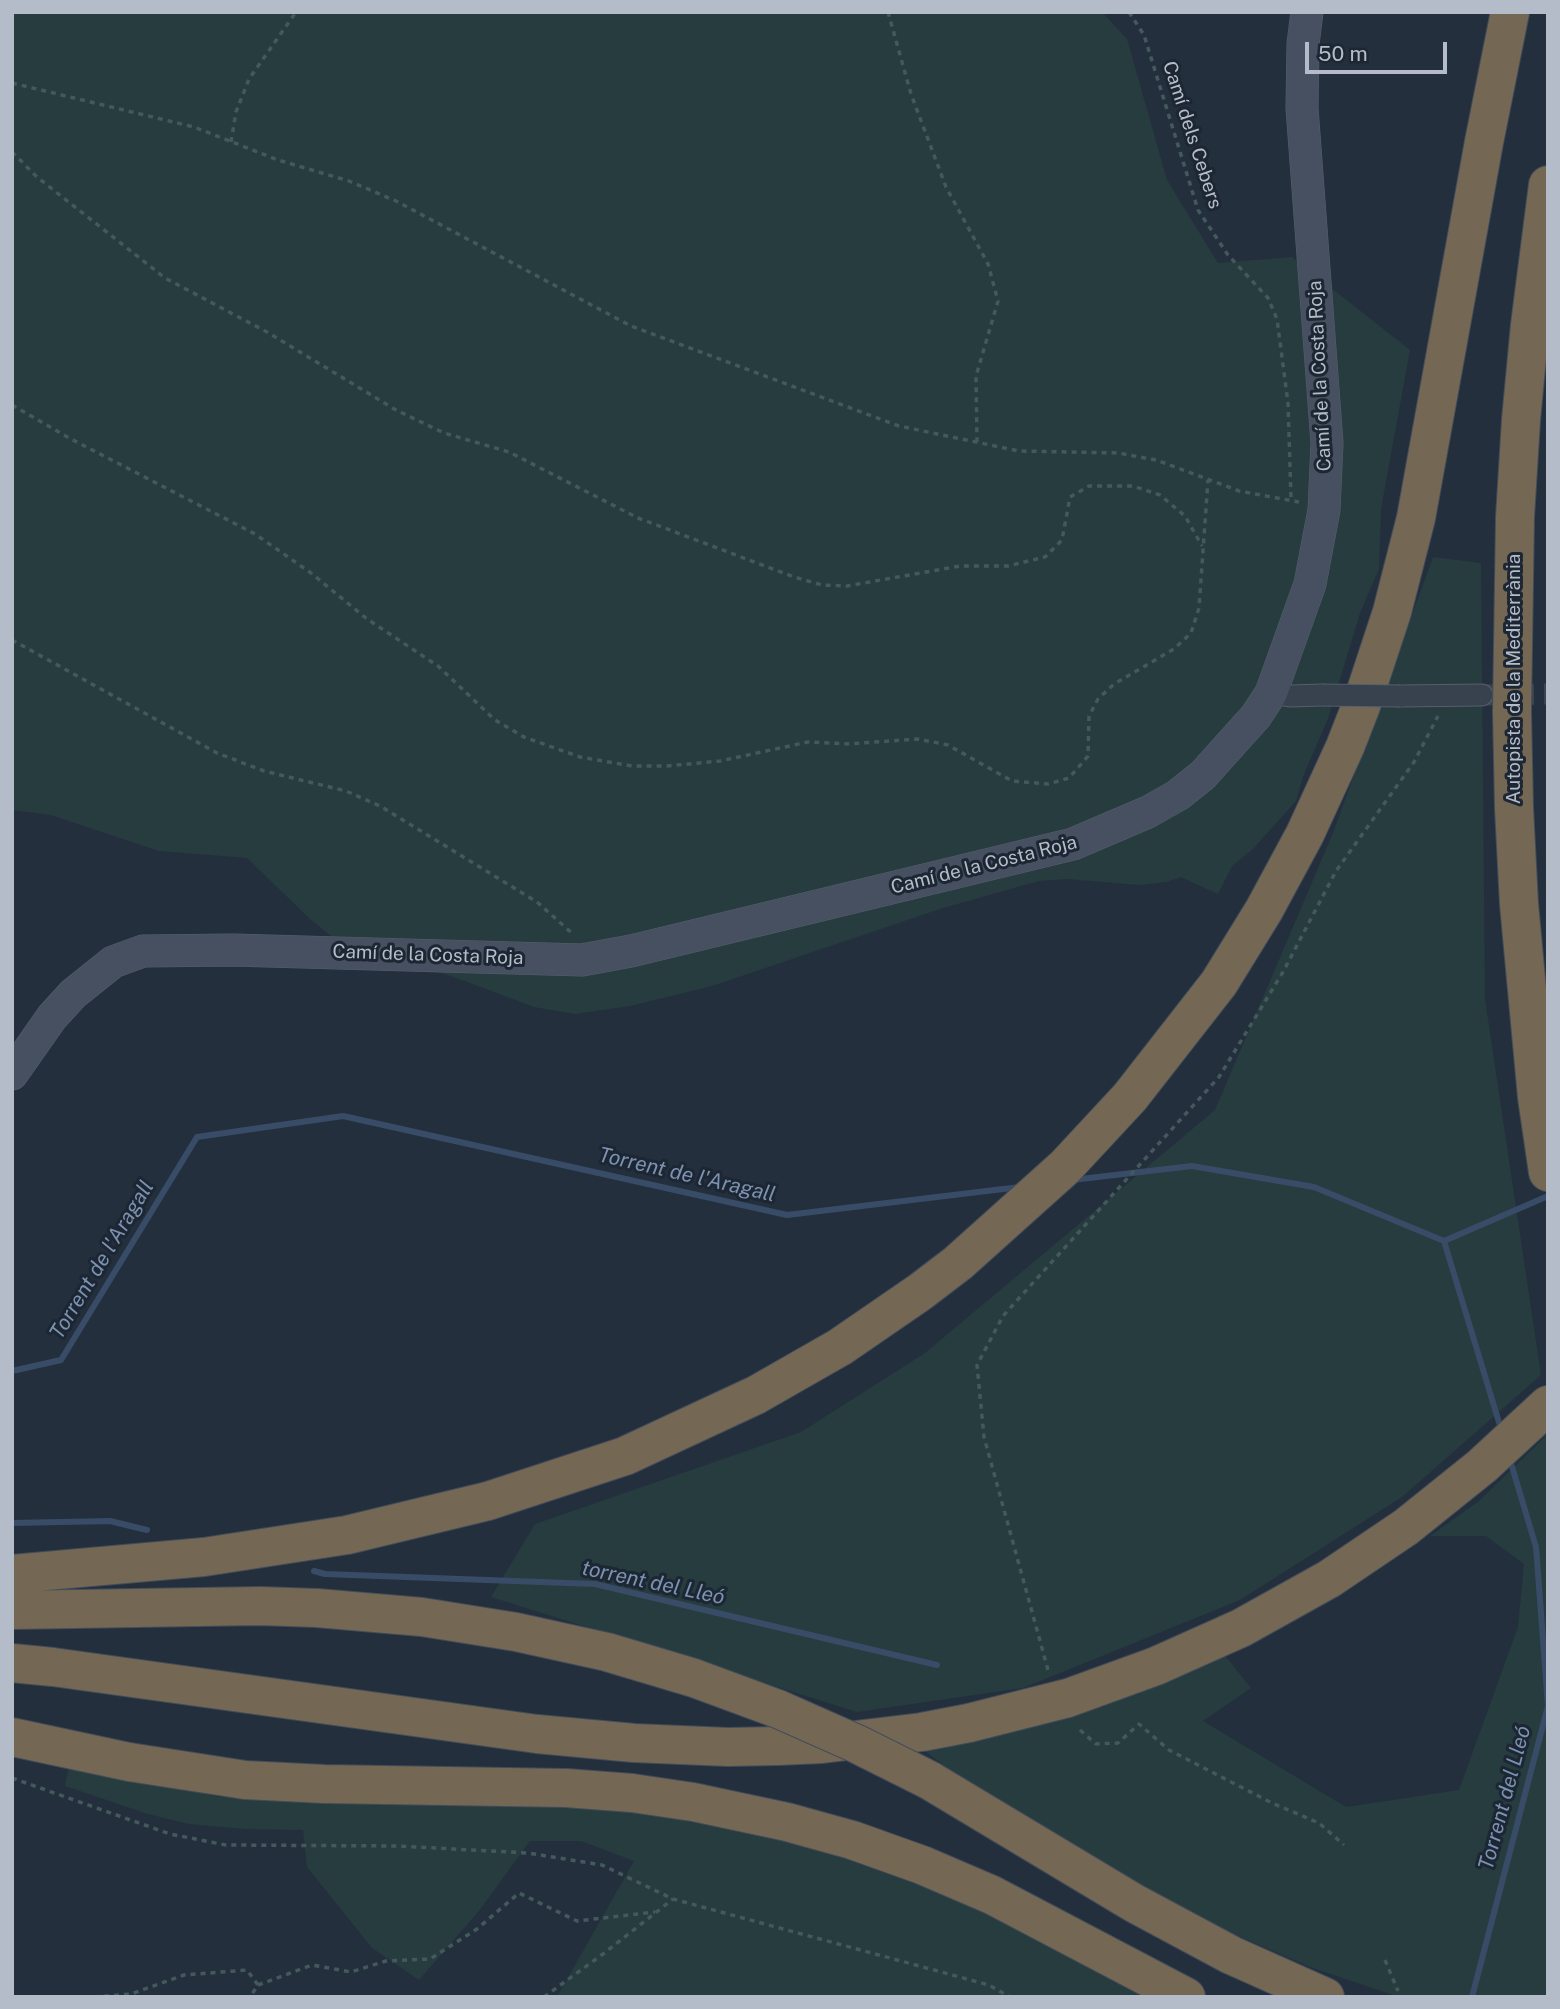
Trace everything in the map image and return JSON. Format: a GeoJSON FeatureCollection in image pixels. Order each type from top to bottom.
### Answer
{"type":"FeatureCollection","features":[{"type":"Feature","properties":{"kind":"highway"},"geometry":{"type":"LineString","coordinates":[[12,1574],[204,1557],[347,1535],[488,1502],[625,1456],[756,1395],[878,1322],[993,1233],[1082,1150],[1160,1060],[1225,972],[1264,911],[1305,834],[1357,716],[1392,612],[1416,518],[1510,12]]}},
{"type":"Feature","properties":{"kind":"highway","name":"Autopista de la Mediterrània"},"geometry":{"type":"LineString","coordinates":[[1548,185],[1521,420],[1515,517],[1512,697],[1520,916],[1537,1097],[1548,1172]]}},
{"type":"Feature","properties":{"kind":"highway"},"geometry":{"type":"LineString","coordinates":[[12,1663],[537,1734],[634,1743],[728,1748],[822,1744],[922,1732],[1068,1698],[1156,1666],[1241,1628],[1329,1579],[1406,1527],[1482,1466],[1548,1405]]}},
{"type":"Feature","properties":{"kind":"highway"},"geometry":{"type":"LineString","coordinates":[[12,1610],[260,1606],[422,1617],[516,1632],[607,1653],[694,1678],[778,1709],[858,1744],[929,1780],[1134,1903],[1231,1955],[1325,1997]]}},
{"type":"Feature","properties":{"kind":"highway"},"geometry":{"type":"LineString","coordinates":[[12,1737],[129,1762],[245,1780],[553,1788],[632,1793],[693,1802],[787,1822],[922,1865],[992,1895],[1186,1997]]}},
{"type":"Feature","properties":{"kind":"street","name":"Camí de la Costa Roja"},"geometry":{"type":"LineString","coordinates":[[12,1074],[52,1017],[73,994],[113,962],[143,951],[233,950],[582,960],[631,951],[1073,844],[1139,817],[1178,794],[1203,775],[1234,743],[1271,693],[1310,584],[1324,510],[1327,443],[1302,108],[1303,44],[1307,12]]}},
{"type":"Feature","properties":{"kind":"street"},"geometry":{"type":"LineString","coordinates":[[1271,693],[1290,696],[1482,695]]}},
{"type":"Feature","properties":{"kind":"path"},"geometry":{"type":"LineString","coordinates":[[231,142],[236,112],[249,79],[296,12]]}},
{"type":"Feature","properties":{"kind":"path"},"geometry":{"type":"LineString","coordinates":[[888,12],[911,94],[946,187],[988,264],[998,301],[976,376],[977,442]]}},
{"type":"Feature","properties":{"kind":"path","name":"Camí dels Cebers"},"geometry":{"type":"LineString","coordinates":[[1129,12],[1144,35],[1198,210],[1228,255],[1268,298],[1277,319],[1288,402],[1291,499]]}},
{"type":"Feature","properties":{"kind":"path"},"geometry":{"type":"LineString","coordinates":[[12,83],[194,127],[278,160],[349,181],[396,201],[631,326],[899,426],[1018,451],[1118,453],[1156,460],[1239,491],[1291,499],[1324,510]]}},
{"type":"Feature","properties":{"kind":"path"},"geometry":{"type":"LineString","coordinates":[[12,152],[37,177],[165,278],[267,332],[396,410],[444,433],[509,452],[638,518],[794,577],[822,585],[847,586],[960,566],[1008,566],[1045,557],[1062,540],[1070,497],[1088,486],[1133,486],[1160,495],[1185,516],[1203,548]]}},
{"type":"Feature","properties":{"kind":"path"},"geometry":{"type":"LineString","coordinates":[[12,405],[71,439],[255,534],[311,573],[367,619],[438,666],[495,720],[524,737],[580,757],[632,766],[720,761],[808,742],[847,744],[918,739],[948,745],[1012,781],[1048,784],[1069,778],[1088,756],[1089,716],[1098,699],[1114,684],[1174,649],[1191,633],[1199,608],[1208,480]]}},
{"type":"Feature","properties":{"kind":"path"},"geometry":{"type":"LineString","coordinates":[[12,640],[217,753],[264,771],[346,791],[380,806],[537,902],[578,939],[582,960]]}},
{"type":"Feature","properties":{"kind":"path"},"geometry":{"type":"LineString","coordinates":[[1048,1670],[984,1437],[977,1365],[1003,1316],[1219,1077],[1283,972],[1336,871],[1414,762],[1446,695]]}},
{"type":"Feature","properties":{"kind":"path"},"geometry":{"type":"LineString","coordinates":[[1080,1730],[1096,1744],[1118,1743],[1139,1724],[1169,1751],[1272,1803],[1319,1823],[1344,1845]]}},
{"type":"Feature","properties":{"kind":"path"},"geometry":{"type":"LineString","coordinates":[[12,1778],[170,1834],[226,1845],[398,1846],[528,1853],[602,1865],[673,1899],[989,1984],[1010,1997]]}},
{"type":"Feature","properties":{"kind":"path"},"geometry":{"type":"LineString","coordinates":[[250,1997],[258,1985],[312,1965],[351,1972],[386,1961],[430,1959],[477,1929],[519,1893],[578,1921],[655,1912]]}},
{"type":"Feature","properties":{"kind":"path"},"geometry":{"type":"LineString","coordinates":[[544,1997],[673,1899]]}},
{"type":"Feature","properties":{"kind":"path"},"geometry":{"type":"LineString","coordinates":[[1385,1960],[1398,1991]]}},
{"type":"Feature","properties":{"kind":"path"},"geometry":{"type":"LineString","coordinates":[[94,1997],[131,1994],[184,1975],[247,1970],[258,1985]]}},
{"type":"Feature","properties":{"kind":"green space"},"geometry":{"type":"Polygon","coordinates":[[[12,12],[1102,12],[1127,39],[1167,180],[1218,263],[1292,257],[1410,350],[1381,509],[1379,569],[1360,613],[1328,719],[1304,774],[1296,801],[1253,849],[1232,866],[1218,894],[1181,877],[1167,882],[1139,885],[1067,879],[1039,881],[943,908],[712,986],[630,1006],[575,1014],[534,1007],[451,976],[342,945],[309,918],[247,858],[159,851],[51,815],[12,810],[12,12]]]}},
{"type":"Feature","properties":{"kind":"green space"},"geometry":{"type":"Polygon","coordinates":[[[1433,557],[1481,563],[1485,999],[1541,1375],[1402,1497],[1240,1600],[1023,1688],[857,1712],[491,1597],[535,1524],[801,1432],[925,1353],[1215,1110],[1333,833],[1433,557]]]}},
{"type":"Feature","properties":{"kind":"green space"},"geometry":{"type":"Polygon","coordinates":[[[1548,1434],[1548,1997],[1399,1997],[1310,1967],[1174,1908],[982,1795],[925,1751],[1110,1704],[1223,1653],[1251,1688],[1203,1721],[1346,1807],[1459,1790],[1518,1627],[1524,1564],[1486,1536],[1430,1536],[1479,1501],[1548,1434]]]}},
{"type":"Feature","properties":{"kind":"green space"},"geometry":{"type":"Polygon","coordinates":[[[69,1766],[220,1797],[601,1803],[720,1828],[760,1833],[828,1851],[917,1880],[1011,1920],[1145,1997],[557,1997],[634,1861],[581,1841],[530,1841],[479,1911],[419,1980],[372,1948],[307,1867],[303,1830],[189,1824],[148,1814],[65,1786],[69,1766]]]}},
{"type":"Feature","properties":{"kind":"waterway","name":"Torrent de l'Aragall"},"geometry":{"type":"LineString","coordinates":[[12,1371],[61,1360],[197,1137],[343,1116],[787,1215],[1020,1187]]}},
{"type":"Feature","properties":{"kind":"waterway","name":"Torrent de l'Aragall"},"geometry":{"type":"LineString","coordinates":[[1072,1180],[1192,1166],[1314,1187],[1444,1241],[1548,1196]]}},
{"type":"Feature","properties":{"kind":"waterway","name":"Torrent del Lleó"},"geometry":{"type":"LineString","coordinates":[[1444,1241],[1501,1429]]}},
{"type":"Feature","properties":{"kind":"waterway","name":"Torrent del Lleó"},"geometry":{"type":"LineString","coordinates":[[1472,1997],[1548,1706],[1536,1547],[1510,1460]]}},
{"type":"Feature","properties":{"kind":"waterway","name":"torrent del Lleó"},"geometry":{"type":"LineString","coordinates":[[12,1523],[110,1521],[147,1530]]}},
{"type":"Feature","properties":{"kind":"waterway","name":"torrent del Lleó"},"geometry":{"type":"LineString","coordinates":[[314,1571],[325,1574],[595,1584],[937,1665]]}},
{"type":"Feature","properties":{"kind":"tunnel"},"geometry":{"type":"LineString","coordinates":[[1482,695],[1548,694]]}}]}
